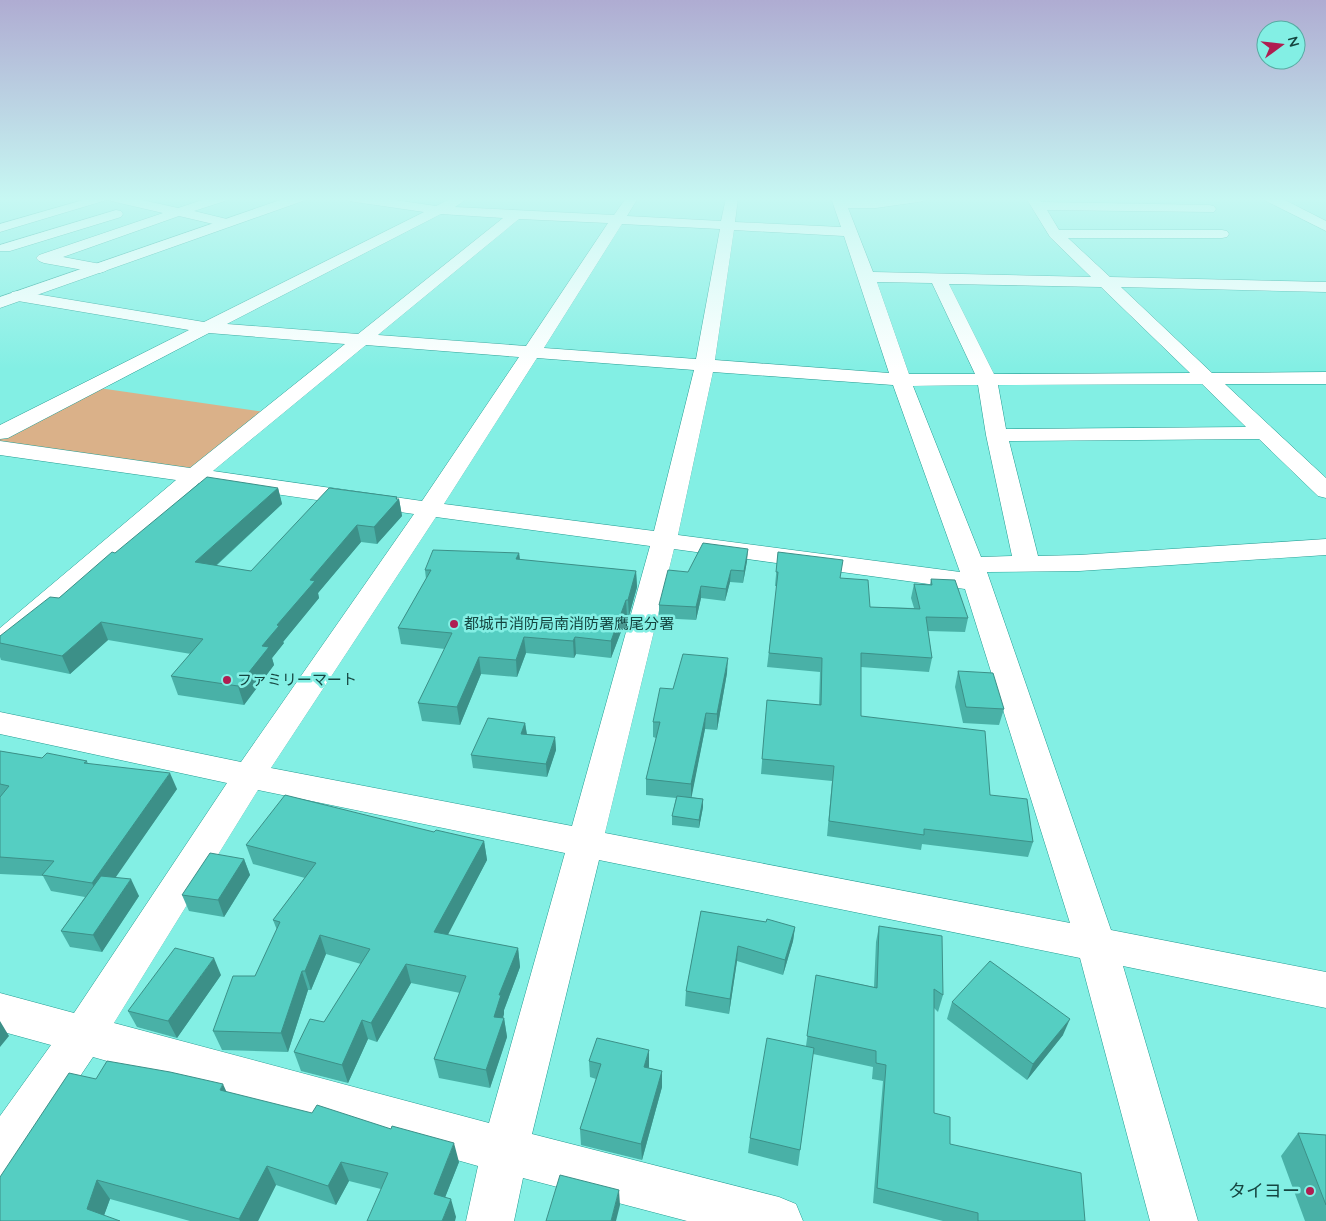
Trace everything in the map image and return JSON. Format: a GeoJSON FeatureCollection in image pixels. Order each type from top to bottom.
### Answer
{"type":"FeatureCollection","features":[{"type":"Feature","properties":{"kind":"street"},"geometry":{"type":"LineString","coordinates":[[32,255],[100,268]]}},
{"type":"Feature","properties":{"kind":"street"},"geometry":{"type":"LineString","coordinates":[[44,258],[53,255]]}},
{"type":"Feature","properties":{"kind":"street"},"geometry":{"type":"LineString","coordinates":[[0,302],[136,255]]}},
{"type":"Feature","properties":{"kind":"street"},"geometry":{"type":"LineString","coordinates":[[0,433],[350,255]]}},
{"type":"Feature","properties":{"kind":"street"},"geometry":{"type":"LineString","coordinates":[[0,643],[194,476],[466,255]]}},
{"type":"Feature","properties":{"kind":"street"},"geometry":{"type":"LineString","coordinates":[[0,1154],[84,1034],[249,776],[534,351],[595,255]]}},
{"type":"Feature","properties":{"kind":"street"},"geometry":{"type":"LineString","coordinates":[[490,1221],[505,1150],[664,540],[704,364],[722,255]]}},
{"type":"Feature","properties":{"kind":"street"},"geometry":{"type":"LineString","coordinates":[[859,255],[901,380],[973,574],[1096,943],[1174,1221]]}},
{"type":"Feature","properties":{"kind":"street"},"geometry":{"type":"LineString","coordinates":[[1076,255],[1263,433],[1326,490]]}},
{"type":"Feature","properties":{"kind":"street"},"geometry":{"type":"LineString","coordinates":[[867,276],[1326,287]]}},
{"type":"Feature","properties":{"kind":"street"},"geometry":{"type":"LineString","coordinates":[[938,278],[987,379],[997,435],[1027,564]]}},
{"type":"Feature","properties":{"kind":"street"},"geometry":{"type":"LineString","coordinates":[[18,296],[208,328],[363,338],[901,380],[1326,378]]}},
{"type":"Feature","properties":{"kind":"street"},"geometry":{"type":"LineString","coordinates":[[997,435],[1263,433]]}},
{"type":"Feature","properties":{"kind":"street"},"geometry":{"type":"LineString","coordinates":[[0,448],[429,509],[664,540],[973,574],[1027,564],[1079,563],[1326,547]]}},
{"type":"Feature","properties":{"kind":"street"},"geometry":{"type":"LineString","coordinates":[[0,723],[249,776],[1326,990]]}},
{"type":"Feature","properties":{"kind":"street"},"geometry":{"type":"LineString","coordinates":[[0,1012],[505,1150],[779,1221]]}},
{"type":"Feature","properties":{"kind":"shaded area"},"geometry":{"type":"Polygon","coordinates":[[[99,388],[265,412],[188,470],[0,443],[0,437],[99,388]]]}},
{"type":"Feature","properties":{"kind":"building"},"geometry":{"type":"Polygon","coordinates":[[[207,477],[278,488],[195,562],[251,571],[329,488],[397,497],[396,499],[399,499],[374,527],[357,525],[310,580],[315,581],[277,625],[279,626],[262,646],[269,647],[238,686],[171,676],[203,639],[101,622],[62,656],[0,643],[0,636],[50,597],[59,598],[112,552],[115,553],[207,477]]]}},
{"type":"Feature","properties":{"kind":"building"},"geometry":{"type":"Polygon","coordinates":[[[703,543],[748,549],[744,571],[731,570],[726,589],[701,586],[696,607],[659,605],[668,570],[688,572],[703,543]]]}},
{"type":"Feature","properties":{"kind":"building"},"geometry":{"type":"Polygon","coordinates":[[[433,550],[519,553],[516,559],[636,571],[628,600],[626,600],[611,641],[575,637],[573,641],[524,637],[516,660],[479,657],[457,707],[418,703],[452,633],[398,628],[431,570],[425,570],[433,550]]]}},
{"type":"Feature","properties":{"kind":"building"},"geometry":{"type":"Polygon","coordinates":[[[778,552],[843,560],[840,578],[868,580],[870,607],[920,609],[914,584],[932,585],[931,579],[955,580],[968,618],[926,617],[932,658],[861,653],[861,716],[985,731],[990,795],[1027,799],[1033,842],[924,829],[924,835],[829,821],[834,766],[762,759],[767,700],[821,705],[822,658],[769,653],[778,572],[776,572],[778,552]]]}},
{"type":"Feature","properties":{"kind":"building"},"geometry":{"type":"Polygon","coordinates":[[[683,654],[728,658],[717,714],[706,713],[691,784],[646,779],[660,722],[653,722],[660,688],[673,689],[683,654]]]}},
{"type":"Feature","properties":{"kind":"building"},"geometry":{"type":"Polygon","coordinates":[[[958,671],[993,673],[1004,709],[966,707],[958,671]]]}},
{"type":"Feature","properties":{"kind":"building"},"geometry":{"type":"Polygon","coordinates":[[[488,718],[525,723],[521,734],[555,737],[546,764],[471,755],[488,718]]]}},
{"type":"Feature","properties":{"kind":"building"},"geometry":{"type":"Polygon","coordinates":[[[0,751],[42,758],[47,753],[87,761],[84,763],[170,773],[92,883],[42,875],[54,861],[0,857],[0,797],[9,786],[0,784],[0,751]]]}},
{"type":"Feature","properties":{"kind":"building"},"geometry":{"type":"Polygon","coordinates":[[[285,795],[434,832],[436,830],[484,841],[434,932],[518,948],[499,995],[501,995],[494,1017],[504,1018],[486,1070],[434,1059],[466,976],[406,964],[371,1023],[362,1020],[342,1065],[294,1052],[310,1019],[324,1022],[370,949],[320,935],[305,971],[302,971],[281,1033],[213,1031],[233,976],[255,976],[280,922],[273,920],[316,863],[246,845],[285,795]]]}},
{"type":"Feature","properties":{"kind":"building"},"geometry":{"type":"Polygon","coordinates":[[[677,796],[703,799],[699,820],[672,816],[677,796]]]}},
{"type":"Feature","properties":{"kind":"building"},"geometry":{"type":"Polygon","coordinates":[[[210,853],[244,859],[218,900],[182,895],[210,853]]]}},
{"type":"Feature","properties":{"kind":"building"},"geometry":{"type":"Polygon","coordinates":[[[101,876],[131,879],[93,935],[61,931],[101,876]]]}},
{"type":"Feature","properties":{"kind":"building"},"geometry":{"type":"Polygon","coordinates":[[[701,911],[766,922],[767,919],[795,927],[785,960],[738,946],[730,999],[686,991],[701,911]]]}},
{"type":"Feature","properties":{"kind":"building"},"geometry":{"type":"Polygon","coordinates":[[[879,926],[942,936],[943,995],[934,989],[934,1113],[950,1117],[950,1144],[1081,1173],[1085,1221],[978,1221],[978,1213],[877,1188],[886,1065],[876,1063],[876,1051],[807,1036],[816,975],[877,988],[879,926]]]}},
{"type":"Feature","properties":{"kind":"building"},"geometry":{"type":"Polygon","coordinates":[[[175,948],[214,958],[168,1021],[128,1011],[175,948]]]}},
{"type":"Feature","properties":{"kind":"building"},"geometry":{"type":"Polygon","coordinates":[[[990,961],[1070,1019],[1033,1064],[952,1002],[990,961]]]}},
{"type":"Feature","properties":{"kind":"building"},"geometry":{"type":"Polygon","coordinates":[[[597,1038],[649,1050],[644,1067],[662,1071],[641,1144],[580,1129],[601,1064],[589,1061],[597,1038]]]}},
{"type":"Feature","properties":{"kind":"building"},"geometry":{"type":"Polygon","coordinates":[[[767,1038],[814,1048],[800,1150],[750,1138],[767,1038]]]}},
{"type":"Feature","properties":{"kind":"building"},"geometry":{"type":"Polygon","coordinates":[[[107,1061],[223,1084],[220,1090],[312,1113],[317,1105],[391,1129],[392,1126],[454,1143],[434,1194],[451,1199],[442,1221],[367,1221],[388,1173],[341,1162],[328,1186],[267,1166],[239,1219],[97,1180],[87,1209],[120,1221],[0,1221],[0,1177],[69,1073],[96,1079],[107,1061]]]}},
{"type":"Feature","properties":{"kind":"building"},"geometry":{"type":"Polygon","coordinates":[[[1298,1133],[1326,1135],[1326,1205],[1298,1133]]]}},
{"type":"Feature","properties":{"kind":"building"},"geometry":{"type":"Polygon","coordinates":[[[560,1175],[619,1190],[611,1221],[546,1221],[560,1175]]]}},
{"type":"Feature","properties":{"kind":"place","name":"都城市消防局南消防署鷹尾分署"},"geometry":{"type":"Point","coordinates":[454,624]}},
{"type":"Feature","properties":{"kind":"place","name":"ファミリーマート"},"geometry":{"type":"Point","coordinates":[227,680]}},
{"type":"Feature","properties":{"kind":"place","name":"タイヨー"},"geometry":{"type":"Point","coordinates":[1310,1191]}}]}
